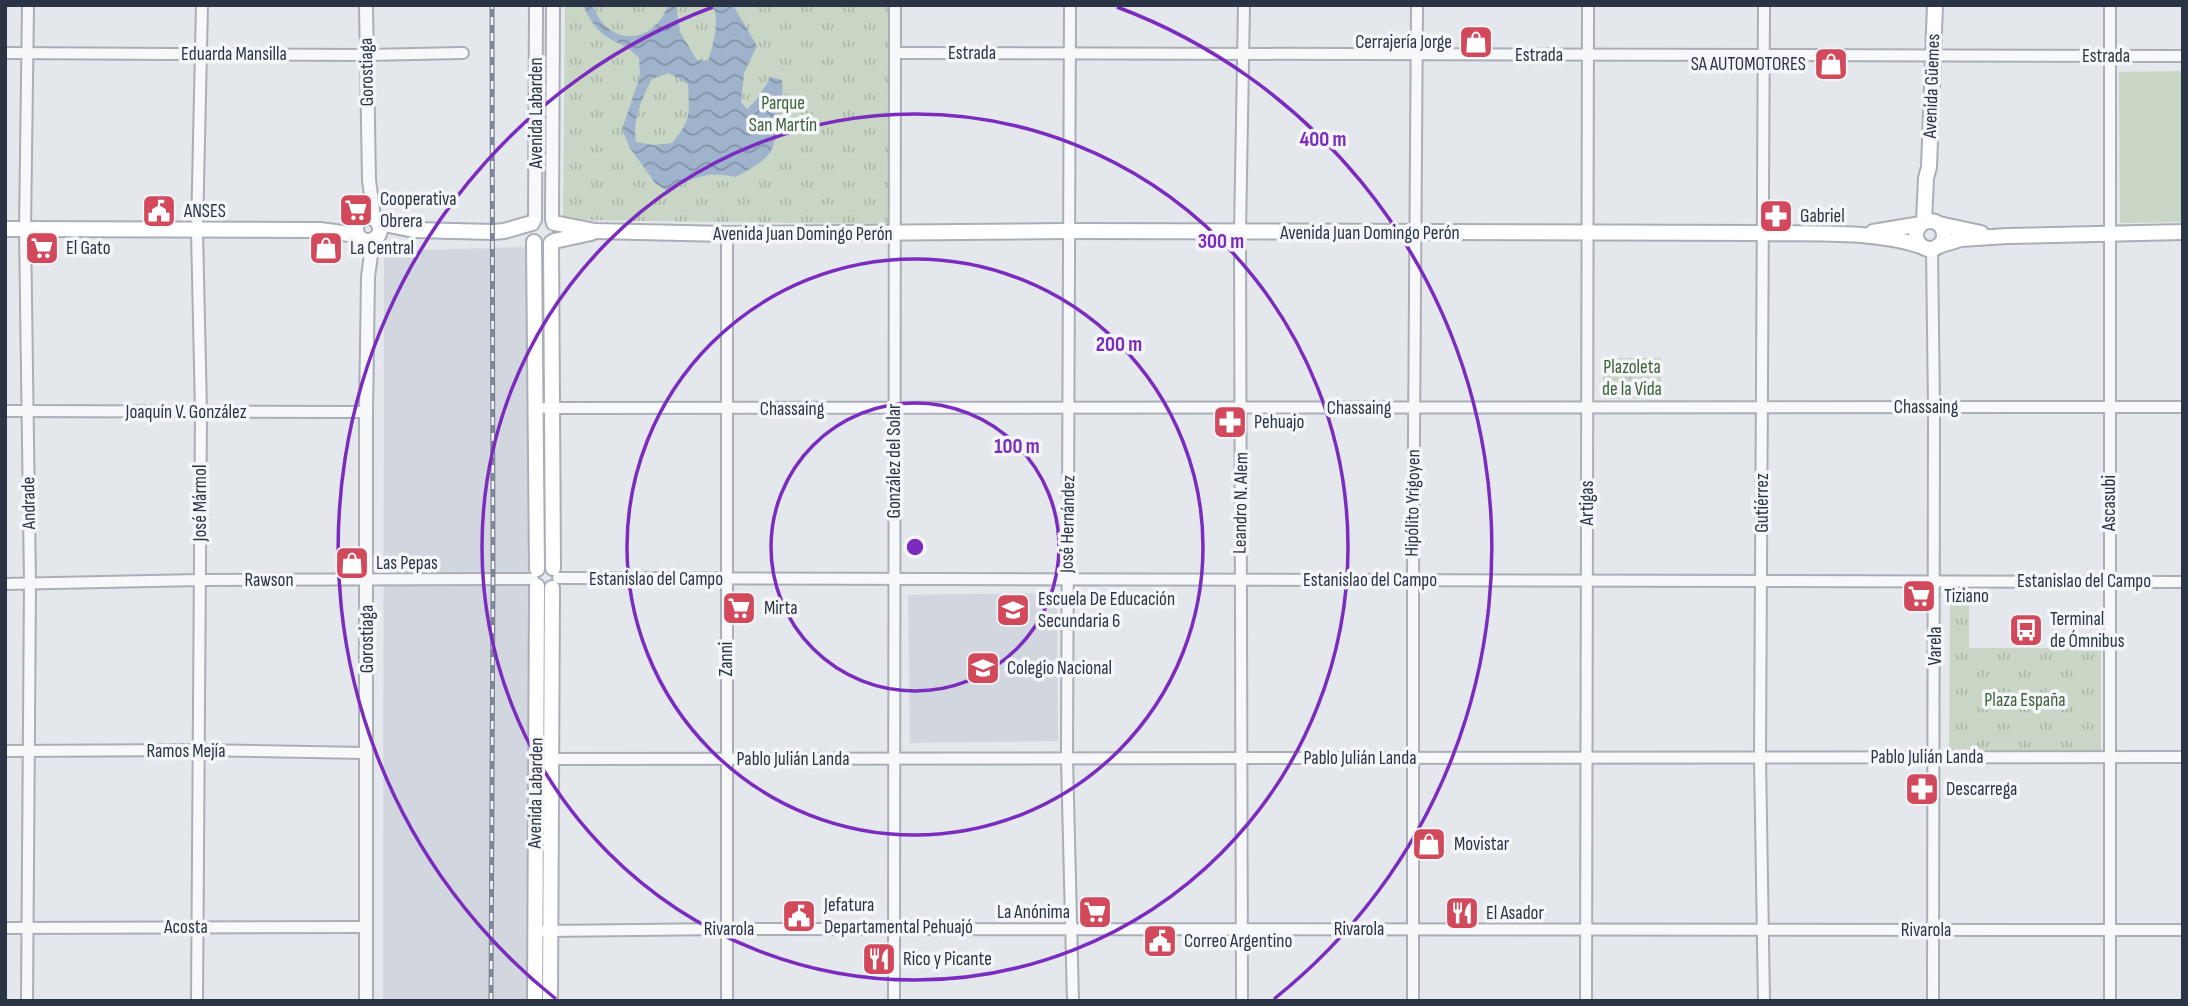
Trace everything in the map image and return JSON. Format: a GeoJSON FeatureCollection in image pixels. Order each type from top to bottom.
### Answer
{"type":"FeatureCollection","features":[{"type":"Feature","properties":{"kind":"main road","name":"Avenida Güemes"},"geometry":{"type":"LineString","coordinates":[[1930,223],[1926,178],[1929,167],[1935,5]]}},
{"type":"Feature","properties":{"kind":"main road"},"geometry":{"type":"LineString","coordinates":[[5,229],[504,231],[543,245],[552,242],[557,232],[553,221],[542,217],[504,231]]}},
{"type":"Feature","properties":{"kind":"main road"},"geometry":{"type":"LineString","coordinates":[[533,240],[529,232],[534,221]]}},
{"type":"Feature","properties":{"kind":"main road","name":"Avenida Juan Domingo Perón"},"geometry":{"type":"LineString","coordinates":[[553,221],[595,232],[727,234],[1069,231],[1850,234],[1930,247],[1961,239],[2007,236],[2183,232]]}},
{"type":"Feature","properties":{"kind":"main road"},"geometry":{"type":"LineString","coordinates":[[1930,223],[1944,235],[1930,247],[1916,238],[1916,233],[1930,223]]}},
{"type":"Feature","properties":{"kind":"main road","name":"Avenida Juan Domingo Perón"},"geometry":{"type":"LineString","coordinates":[[1850,234],[1930,223],[2007,236]]}},
{"type":"Feature","properties":{"kind":"main road","name":"Avenida Juan Domingo Perón"},"geometry":{"type":"LineString","coordinates":[[552,242],[595,232]]}},
{"type":"Feature","properties":{"kind":"main road","name":"Avenida Labarden"},"geometry":{"type":"LineString","coordinates":[[533,240],[536,578],[544,760]]}},
{"type":"Feature","properties":{"kind":"main road","name":"Avenida Labarden"},"geometry":{"type":"LineString","coordinates":[[535,1001],[542,931],[544,760],[554,578],[552,242]]}},
{"type":"Feature","properties":{"kind":"main road"},"geometry":{"type":"LineString","coordinates":[[545,566],[554,578],[544,590],[536,578],[545,566]]}},
{"type":"Feature","properties":{"kind":"main road","name":"Avenida Labarden"},"geometry":{"type":"LineString","coordinates":[[542,931],[550,1001]]}},
{"type":"Feature","properties":{"kind":"street","name":"Andrade"},"geometry":{"type":"LineString","coordinates":[[27,1001],[30,583],[25,229],[28,5]]}},
{"type":"Feature","properties":{"kind":"street","name":"José Mármol"},"geometry":{"type":"LineString","coordinates":[[197,1001],[201,412],[197,230],[202,5]]}},
{"type":"Feature","properties":{"kind":"street","name":"Gorostiaga"},"geometry":{"type":"LineString","coordinates":[[366,5],[369,180],[366,412],[366,1001]]}},
{"type":"Feature","properties":{"kind":"street","name":"Avenida Labarden"},"geometry":{"type":"LineString","coordinates":[[534,221],[537,5]]}},
{"type":"Feature","properties":{"kind":"street","name":"Avenida Labarden"},"geometry":{"type":"LineString","coordinates":[[553,5],[553,221]]}},
{"type":"Feature","properties":{"kind":"street","name":"González del Solar"},"geometry":{"type":"LineString","coordinates":[[894,1001],[895,5]]}},
{"type":"Feature","properties":{"kind":"street","name":"José Hernández"},"geometry":{"type":"LineString","coordinates":[[1070,5],[1067,759],[1073,1001]]}},
{"type":"Feature","properties":{"kind":"street","name":"Leandro N. Alem"},"geometry":{"type":"LineString","coordinates":[[1242,1001],[1240,233],[1244,5]]}},
{"type":"Feature","properties":{"kind":"street","name":"Hipólito Yrigoyen"},"geometry":{"type":"LineString","coordinates":[[1413,1001],[1417,5]]}},
{"type":"Feature","properties":{"kind":"street","name":"Artigas"},"geometry":{"type":"LineString","coordinates":[[1586,1001],[1588,5]]}},
{"type":"Feature","properties":{"kind":"street","name":"Gutiérrez"},"geometry":{"type":"LineString","coordinates":[[1764,5],[1760,758],[1764,1001]]}},
{"type":"Feature","properties":{"kind":"street","name":"Ascasubi"},"geometry":{"type":"LineString","coordinates":[[2110,5],[2110,1001]]}},
{"type":"Feature","properties":{"kind":"street","name":"Eduarda Mansilla"},"geometry":{"type":"LineString","coordinates":[[5,53],[366,55],[463,52]]}},
{"type":"Feature","properties":{"kind":"street","name":"Estrada"},"geometry":{"type":"LineString","coordinates":[[895,53],[2183,56]]}},
{"type":"Feature","properties":{"kind":"street","name":"Zanni"},"geometry":{"type":"LineString","coordinates":[[727,234],[727,1001]]}},
{"type":"Feature","properties":{"kind":"street","name":"Varela"},"geometry":{"type":"LineString","coordinates":[[1930,247],[1934,407],[1933,1001]]}},
{"type":"Feature","properties":{"kind":"street","name":"Chassaing"},"geometry":{"type":"LineString","coordinates":[[535,408],[2183,407]]}},
{"type":"Feature","properties":{"kind":"street","name":"Joaquín V. González"},"geometry":{"type":"LineString","coordinates":[[5,411],[366,412]]}},
{"type":"Feature","properties":{"kind":"street","name":"Rawson"},"geometry":{"type":"LineString","coordinates":[[5,584],[536,578]]}},
{"type":"Feature","properties":{"kind":"street","name":"Estanislao del Campo"},"geometry":{"type":"LineString","coordinates":[[554,578],[2183,582]]}},
{"type":"Feature","properties":{"kind":"street","name":"Ramos Mejía"},"geometry":{"type":"LineString","coordinates":[[5,751],[366,753]]}},
{"type":"Feature","properties":{"kind":"street","name":"Pablo Julián Landa"},"geometry":{"type":"LineString","coordinates":[[544,760],[2183,757]]}},
{"type":"Feature","properties":{"kind":"street","name":"Acosta"},"geometry":{"type":"LineString","coordinates":[[5,928],[367,927]]}},
{"type":"Feature","properties":{"kind":"street","name":"Rivarola"},"geometry":{"type":"LineString","coordinates":[[542,931],[2183,930]]}},
{"type":"Feature","properties":{"kind":"shaded area"},"geometry":{"type":"Polygon","coordinates":[[[528,247],[529,1001],[383,1001],[384,251],[528,247]]]}},
{"type":"Feature","properties":{"kind":"shaded area","name":"Colegio Nacional"},"geometry":{"type":"Polygon","coordinates":[[[1057,593],[1058,741],[910,743],[908,595],[1057,593]]]}},
{"type":"Feature","properties":{"kind":"green space","name":"Parque San Martín"},"geometry":{"type":"Polygon","coordinates":[[[565,5],[893,5],[891,224],[563,220],[565,5]]]}},
{"type":"Feature","properties":{"kind":"green space"},"geometry":{"type":"Polygon","coordinates":[[[2183,71],[2183,222],[2120,223],[2119,72],[2183,71]]]}},
{"type":"Feature","properties":{"kind":"green space","name":"Plazoleta de la Vida"},"geometry":{"type":"Polygon","coordinates":[[[1603,358],[1661,358],[1661,398],[1603,399],[1603,358]]]}},
{"type":"Feature","properties":{"kind":"green space","name":"Plaza España"},"geometry":{"type":"Polygon","coordinates":[[[1950,602],[1969,602],[1969,648],[2101,648],[2101,752],[1949,752],[1950,602]]]}},
{"type":"Feature","properties":{"kind":"water"},"geometry":{"type":"Polygon","coordinates":[[[583,5],[593,5],[600,19],[609,28],[630,36],[652,28],[668,5],[676,5],[680,32],[697,60],[708,61],[716,26],[713,5],[733,5],[757,46],[744,73],[741,102],[747,109],[771,77],[782,80],[779,126],[768,155],[736,177],[717,174],[700,176],[667,191],[655,183],[630,148],[622,129],[640,76],[639,58],[628,48],[603,34],[583,5]],[[669,73],[652,79],[639,109],[635,126],[636,142],[654,145],[672,143],[688,116],[688,84],[669,73]]]}},
{"type":"Feature","properties":{"kind":"railway"},"geometry":{"type":"LineString","coordinates":[[491,1001],[492,5]]}},
{"type":"Feature","properties":{"kind":"place","name":"Cerrajería Jorge"},"geometry":{"type":"Point","coordinates":[1476,42]}},
{"type":"Feature","properties":{"kind":"place","name":"SA AUTOMOTORES"},"geometry":{"type":"Point","coordinates":[1831,64]}},
{"type":"Feature","properties":{"kind":"place","name":"Cooperativa Obrera"},"geometry":{"type":"Point","coordinates":[356,210]}},
{"type":"Feature","properties":{"kind":"place","name":"ANSES"},"geometry":{"type":"Point","coordinates":[159,211]}},
{"type":"Feature","properties":{"kind":"place","name":"Gabriel"},"geometry":{"type":"Point","coordinates":[1776,216]}},
{"type":"Feature","properties":{"kind":"place","name":"El Gato"},"geometry":{"type":"Point","coordinates":[42,248]}},
{"type":"Feature","properties":{"kind":"place","name":"La Central"},"geometry":{"type":"Point","coordinates":[326,248]}},
{"type":"Feature","properties":{"kind":"place","name":"Pehuajo"},"geometry":{"type":"Point","coordinates":[1230,422]}},
{"type":"Feature","properties":{"kind":"place","name":"Las Pepas"},"geometry":{"type":"Point","coordinates":[352,563]}},
{"type":"Feature","properties":{"kind":"place","name":"Tiziano"},"geometry":{"type":"Point","coordinates":[1919,596]}},
{"type":"Feature","properties":{"kind":"place","name":"Mirta"},"geometry":{"type":"Point","coordinates":[739,608]}},
{"type":"Feature","properties":{"kind":"place","name":"Escuela De Educación Secundaria 6"},"geometry":{"type":"Point","coordinates":[1013,610]}},
{"type":"Feature","properties":{"kind":"place","name":"Terminal de Ómnibus"},"geometry":{"type":"Point","coordinates":[2026,630]}},
{"type":"Feature","properties":{"kind":"place","name":"Colegio Nacional"},"geometry":{"type":"Point","coordinates":[983,668]}},
{"type":"Feature","properties":{"kind":"place","name":"Descarrega"},"geometry":{"type":"Point","coordinates":[1922,789]}},
{"type":"Feature","properties":{"kind":"place","name":"Movistar"},"geometry":{"type":"Point","coordinates":[1429,844]}},
{"type":"Feature","properties":{"kind":"place","name":"La Anónima"},"geometry":{"type":"Point","coordinates":[1095,912]}},
{"type":"Feature","properties":{"kind":"place","name":"El Asador"},"geometry":{"type":"Point","coordinates":[1462,913]}},
{"type":"Feature","properties":{"kind":"place","name":"Jefatura Departamental Pehuajó"},"geometry":{"type":"Point","coordinates":[799,916]}},
{"type":"Feature","properties":{"kind":"place","name":"Correo Argentino"},"geometry":{"type":"Point","coordinates":[1160,941]}},
{"type":"Feature","properties":{"kind":"place","name":"Rico y Picante"},"geometry":{"type":"Point","coordinates":[879,959]}}]}
